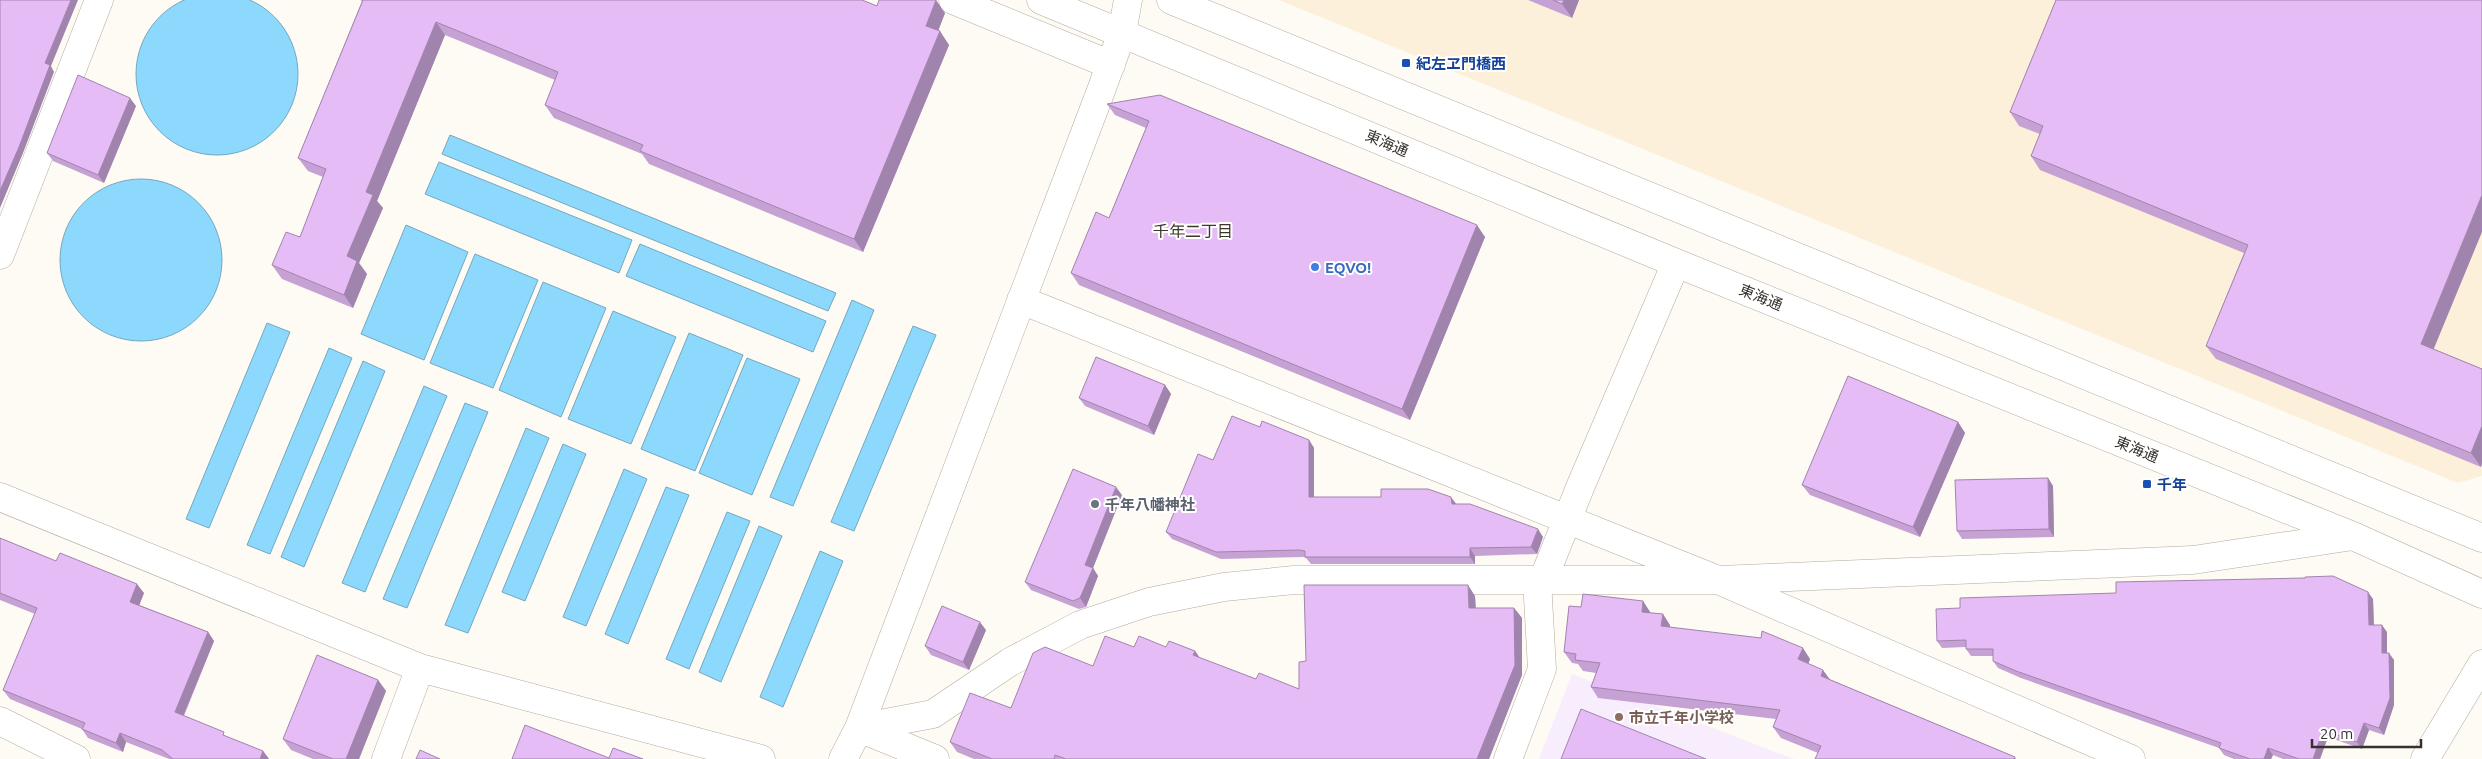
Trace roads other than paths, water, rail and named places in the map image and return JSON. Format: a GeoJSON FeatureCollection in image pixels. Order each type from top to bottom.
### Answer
{"type":"FeatureCollection","features":[{"type":"Feature","properties":{"kind":"main road"},"geometry":{"type":"LineString","coordinates":[[0,255],[99,0]]}},
{"type":"Feature","properties":{"kind":"main road"},"geometry":{"type":"LineString","coordinates":[[953,0],[1111,64]]}},
{"type":"Feature","properties":{"kind":"main road","name":"東海通"},"geometry":{"type":"LineString","coordinates":[[1041,0],[1676,263],[2353,536],[2482,594]]}},
{"type":"Feature","properties":{"kind":"main road"},"geometry":{"type":"LineString","coordinates":[[843,759],[859,728],[1111,64],[1122,33],[1128,0]]}},
{"type":"Feature","properties":{"kind":"main road"},"geometry":{"type":"LineString","coordinates":[[1171,0],[2482,538]]}},
{"type":"Feature","properties":{"kind":"main road"},"geometry":{"type":"LineString","coordinates":[[1508,759],[1542,670],[1540,580],[1568,520],[1581,485],[1676,263]]}},
{"type":"Feature","properties":{"kind":"main road"},"geometry":{"type":"LineString","coordinates":[[1021,300],[1718,580],[2122,757]]}},
{"type":"Feature","properties":{"kind":"main road"},"geometry":{"type":"LineString","coordinates":[[0,497],[420,668],[761,759]]}},
{"type":"Feature","properties":{"kind":"main road"},"geometry":{"type":"LineString","coordinates":[[859,728],[933,714],[1010,662],[1071,629],[1149,602],[1224,586],[1294,580],[1718,580],[2192,560],[2353,536]]}},
{"type":"Feature","properties":{"kind":"main road"},"geometry":{"type":"LineString","coordinates":[[2425,759],[2482,664]]}},
{"type":"Feature","properties":{"kind":"main road"},"geometry":{"type":"LineString","coordinates":[[386,759],[420,668]]}},
{"type":"Feature","properties":{"kind":"main road"},"geometry":{"type":"LineString","coordinates":[[0,721],[76,759]]}},
{"type":"Feature","properties":{"kind":"main road"},"geometry":{"type":"LineString","coordinates":[[859,728],[935,759]]}},
{"type":"Feature","properties":{"kind":"water"},"geometry":{"type":"Polygon","coordinates":[[[217,-7],[233,-5],[248,0],[262,7],[274,17],[284,29],[291,43],[296,58],[298,74],[296,90],[291,105],[284,119],[274,131],[262,141],[248,148],[233,153],[217,155],[201,153],[186,148],[172,141],[160,131],[150,119],[143,105],[138,90],[136,74],[138,58],[143,43],[150,29],[160,17],[172,7],[186,0],[201,-5],[217,-7]]]}},
{"type":"Feature","properties":{"kind":"water"},"geometry":{"type":"Polygon","coordinates":[[[450,135],[836,293],[828,311],[442,154],[450,135]]]}},
{"type":"Feature","properties":{"kind":"water"},"geometry":{"type":"Polygon","coordinates":[[[439,162],[632,240],[619,273],[425,194],[439,162]]]}},
{"type":"Feature","properties":{"kind":"water"},"geometry":{"type":"Polygon","coordinates":[[[149,179],[165,182],[179,188],[199,202],[209,215],[219,236],[222,260],[219,284],[209,305],[199,318],[186,328],[165,338],[133,341],[117,338],[103,332],[89,323],[78,312],[63,284],[60,252],[63,236],[69,222],[78,208],[89,197],[117,182],[149,179]]]}},
{"type":"Feature","properties":{"kind":"water"},"geometry":{"type":"Polygon","coordinates":[[[406,225],[468,252],[424,360],[361,334],[406,225]]]}},
{"type":"Feature","properties":{"kind":"water"},"geometry":{"type":"Polygon","coordinates":[[[640,244],[826,321],[813,352],[626,276],[640,244]]]}},
{"type":"Feature","properties":{"kind":"water"},"geometry":{"type":"Polygon","coordinates":[[[475,254],[538,280],[493,388],[430,363],[475,254]]]}},
{"type":"Feature","properties":{"kind":"water"},"geometry":{"type":"Polygon","coordinates":[[[543,282],[606,308],[561,417],[499,390],[543,282]]]}},
{"type":"Feature","properties":{"kind":"water"},"geometry":{"type":"Polygon","coordinates":[[[852,300],[874,310],[793,506],[770,497],[852,300]]]}},
{"type":"Feature","properties":{"kind":"water"},"geometry":{"type":"Polygon","coordinates":[[[613,311],[676,337],[631,444],[568,419],[613,311]]]}},
{"type":"Feature","properties":{"kind":"water"},"geometry":{"type":"Polygon","coordinates":[[[267,323],[290,332],[209,528],[186,519],[267,323]]]}},
{"type":"Feature","properties":{"kind":"water"},"geometry":{"type":"Polygon","coordinates":[[[913,326],[936,335],[854,531],[831,522],[913,326]]]}},
{"type":"Feature","properties":{"kind":"water"},"geometry":{"type":"Polygon","coordinates":[[[689,333],[743,355],[695,471],[641,449],[689,333]]]}},
{"type":"Feature","properties":{"kind":"water"},"geometry":{"type":"Polygon","coordinates":[[[329,348],[352,358],[270,554],[247,545],[329,348]]]}},
{"type":"Feature","properties":{"kind":"water"},"geometry":{"type":"Polygon","coordinates":[[[747,358],[800,379],[752,495],[699,473],[747,358]]]}},
{"type":"Feature","properties":{"kind":"water"},"geometry":{"type":"Polygon","coordinates":[[[363,361],[385,371],[304,567],[281,557],[363,361]]]}},
{"type":"Feature","properties":{"kind":"water"},"geometry":{"type":"Polygon","coordinates":[[[424,386],[447,396],[365,592],[342,583],[424,386]]]}},
{"type":"Feature","properties":{"kind":"water"},"geometry":{"type":"Polygon","coordinates":[[[465,403],[488,412],[407,608],[383,599],[465,403]]]}},
{"type":"Feature","properties":{"kind":"water"},"geometry":{"type":"Polygon","coordinates":[[[526,428],[549,438],[468,633],[445,625],[526,428]]]}},
{"type":"Feature","properties":{"kind":"water"},"geometry":{"type":"Polygon","coordinates":[[[563,444],[586,454],[525,601],[502,592],[563,444]]]}},
{"type":"Feature","properties":{"kind":"water"},"geometry":{"type":"Polygon","coordinates":[[[624,469],[647,479],[586,626],[563,617],[624,469]]]}},
{"type":"Feature","properties":{"kind":"water"},"geometry":{"type":"Polygon","coordinates":[[[666,487],[689,495],[628,644],[605,634],[666,487]]]}},
{"type":"Feature","properties":{"kind":"water"},"geometry":{"type":"Polygon","coordinates":[[[727,512],[750,521],[689,669],[666,659],[727,512]]]}},
{"type":"Feature","properties":{"kind":"water"},"geometry":{"type":"Polygon","coordinates":[[[759,526],[782,536],[721,682],[699,672],[759,526]]]}},
{"type":"Feature","properties":{"kind":"water"},"geometry":{"type":"Polygon","coordinates":[[[820,551],[843,561],[783,707],[760,697],[820,551]]]}},
{"type":"Feature","properties":{"kind":"place","name":"紀左ヱ門橋西"},"geometry":{"type":"Point","coordinates":[1406,63]}},
{"type":"Feature","properties":{"kind":"place","name":"EQVO!"},"geometry":{"type":"Point","coordinates":[1315,267]}},
{"type":"Feature","properties":{"kind":"place","name":"千年"},"geometry":{"type":"Point","coordinates":[2147,484]}},
{"type":"Feature","properties":{"kind":"place","name":"千年八幡神社"},"geometry":{"type":"Point","coordinates":[1095,504]}},
{"type":"Feature","properties":{"kind":"place","name":"市立千年小学校"},"geometry":{"type":"Point","coordinates":[1619,717]}},
{"type":"Feature","properties":{"kind":"district","name":"千年二丁目"},"geometry":{"type":"Point","coordinates":[1193,231]}}]}
